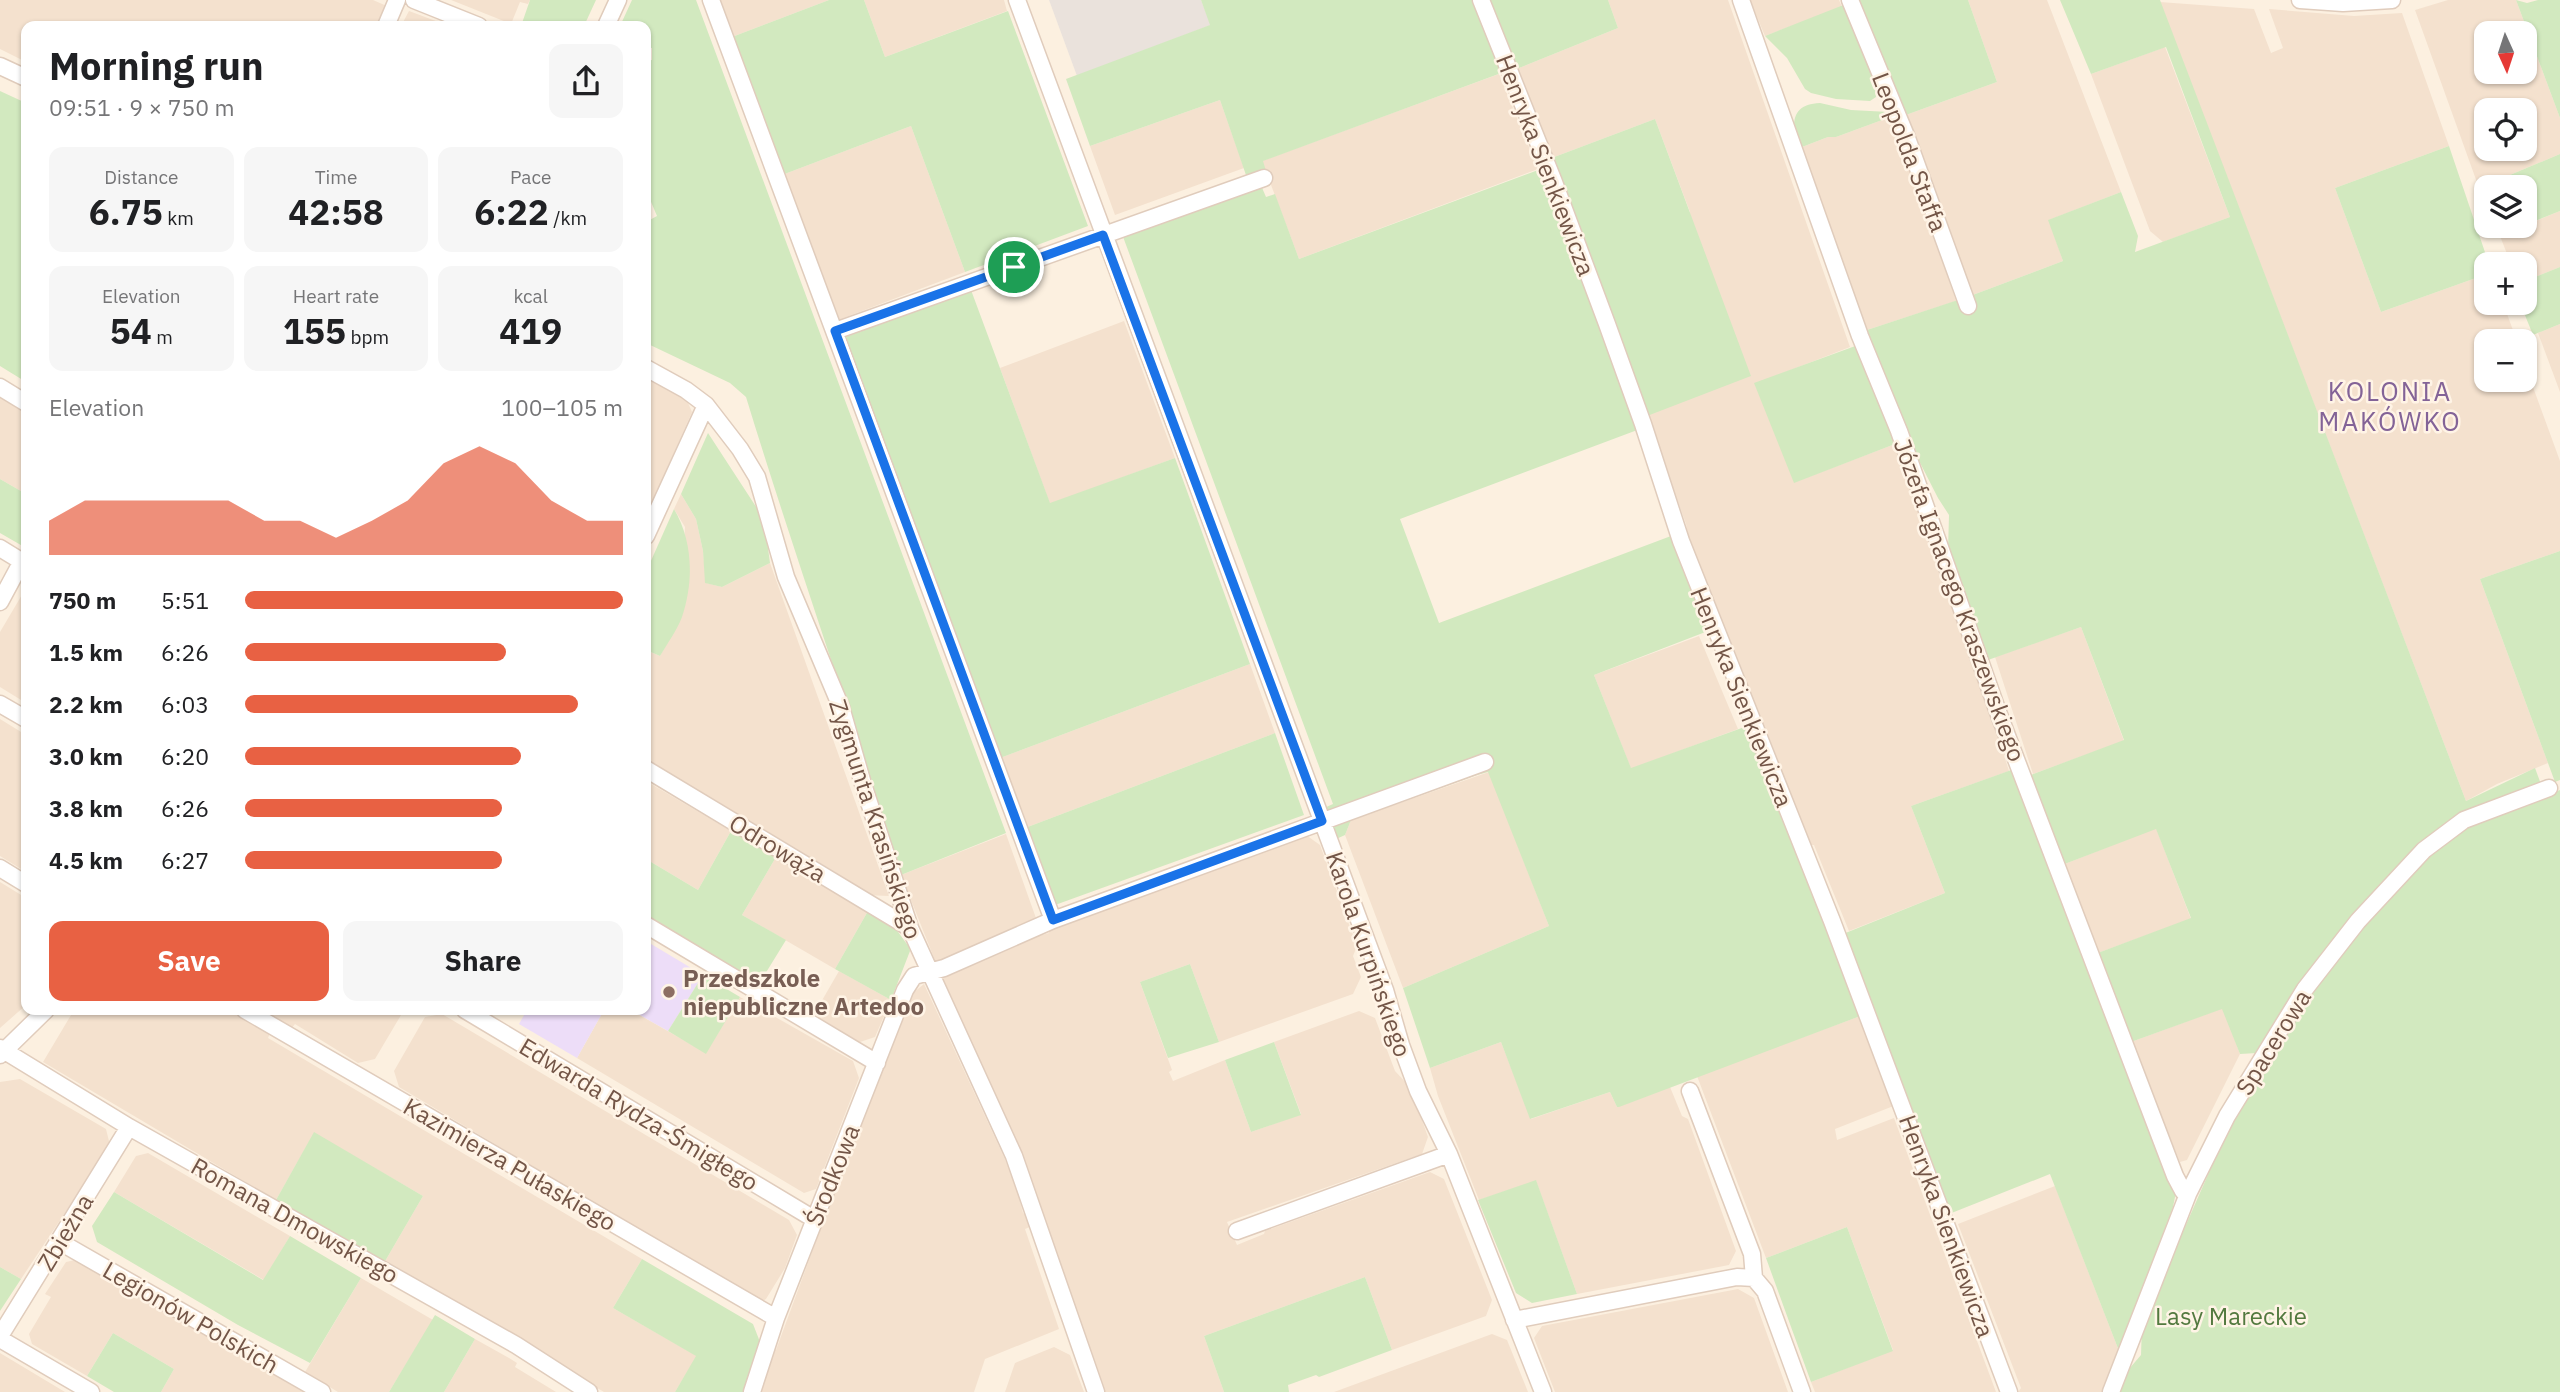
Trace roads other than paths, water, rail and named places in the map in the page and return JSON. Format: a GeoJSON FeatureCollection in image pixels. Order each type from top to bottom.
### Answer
{"type":"FeatureCollection","features":[{"type":"Feature","properties":{"kind":"street"},"geometry":{"type":"LineString","coordinates":[[388,21],[397,0]]}},
{"type":"Feature","properties":{"kind":"street"},"geometry":{"type":"LineString","coordinates":[[414,0],[466,21]]}},
{"type":"Feature","properties":{"kind":"street"},"geometry":{"type":"LineString","coordinates":[[608,21],[618,0]]}},
{"type":"Feature","properties":{"kind":"street"},"geometry":{"type":"LineString","coordinates":[[711,0],[1053,920]]}},
{"type":"Feature","properties":{"kind":"street","name":"Karola Kurpińskiego"},"geometry":{"type":"LineString","coordinates":[[1017,0],[1385,990],[1418,1091],[1449,1154],[1543,1392]]}},
{"type":"Feature","properties":{"kind":"street","name":"Henryka Sienkiewicza"},"geometry":{"type":"LineString","coordinates":[[1481,0],[1555,182],[1643,424],[1681,541],[1832,921],[2008,1392]]}},
{"type":"Feature","properties":{"kind":"street","name":"Józefa Ignacego Kraszewskiego"},"geometry":{"type":"LineString","coordinates":[[1741,0],[1860,336],[1899,431],[1998,712],[2175,1175],[2183,1191],[2188,1194]]}},
{"type":"Feature","properties":{"kind":"street","name":"Leopolda Staffa"},"geometry":{"type":"LineString","coordinates":[[1850,0],[1907,138],[1968,306]]}},
{"type":"Feature","properties":{"kind":"street"},"geometry":{"type":"LineString","coordinates":[[2300,0],[2353,3],[2392,0]]}},
{"type":"Feature","properties":{"kind":"street"},"geometry":{"type":"LineString","coordinates":[[0,66],[21,76]]}},
{"type":"Feature","properties":{"kind":"street"},"geometry":{"type":"LineString","coordinates":[[835,331],[1264,178]]}},
{"type":"Feature","properties":{"kind":"street","name":"Zygmunta Krasińskiego"},"geometry":{"type":"LineString","coordinates":[[651,371],[686,390],[706,405],[740,449],[757,477],[786,577],[841,707],[910,928],[1014,1156],[1096,1392]]}},
{"type":"Feature","properties":{"kind":"street"},"geometry":{"type":"LineString","coordinates":[[0,387],[21,399]]}},
{"type":"Feature","properties":{"kind":"street"},"geometry":{"type":"LineString","coordinates":[[651,525],[706,405]]}},
{"type":"Feature","properties":{"kind":"street"},"geometry":{"type":"LineString","coordinates":[[0,548],[21,561]]}},
{"type":"Feature","properties":{"kind":"street"},"geometry":{"type":"LineString","coordinates":[[0,602],[21,568]]}},
{"type":"Feature","properties":{"kind":"street"},"geometry":{"type":"LineString","coordinates":[[0,704],[21,716]]}},
{"type":"Feature","properties":{"kind":"street"},"geometry":{"type":"LineString","coordinates":[[929,972],[944,968],[1053,920],[1485,762]]}},
{"type":"Feature","properties":{"kind":"street","name":"Odrowąża"},"geometry":{"type":"LineString","coordinates":[[651,772],[910,928]]}},
{"type":"Feature","properties":{"kind":"street","name":"Spacerowa"},"geometry":{"type":"LineString","coordinates":[[2111,1392],[2188,1194],[2227,1116],[2305,989],[2358,921],[2424,850],[2464,820],[2549,788]]}},
{"type":"Feature","properties":{"kind":"street"},"geometry":{"type":"LineString","coordinates":[[0,868],[21,881]]}},
{"type":"Feature","properties":{"kind":"street"},"geometry":{"type":"LineString","coordinates":[[651,928],[877,1063]]}},
{"type":"Feature","properties":{"kind":"street","name":"Środkowa"},"geometry":{"type":"LineString","coordinates":[[752,1392],[776,1318],[909,981],[914,976],[929,972]]}},
{"type":"Feature","properties":{"kind":"street"},"geometry":{"type":"LineString","coordinates":[[2,1051],[42,1015]]}},
{"type":"Feature","properties":{"kind":"street","name":"Kazimierza Pułaskiego"},"geometry":{"type":"LineString","coordinates":[[253,1015],[776,1318]]}},
{"type":"Feature","properties":{"kind":"street","name":"Edwarda Rydza-Śmigłego"},"geometry":{"type":"LineString","coordinates":[[473,1015],[814,1219]]}},
{"type":"Feature","properties":{"kind":"street","name":"Romana Dmowskiego"},"geometry":{"type":"LineString","coordinates":[[2,1051],[129,1127],[516,1345],[589,1392]]}},
{"type":"Feature","properties":{"kind":"street"},"geometry":{"type":"LineString","coordinates":[[1690,1091],[1752,1254],[1754,1278],[1765,1291],[1802,1392]]}},
{"type":"Feature","properties":{"kind":"street","name":"Zbieżna"},"geometry":{"type":"LineString","coordinates":[[0,1338],[129,1127]]}},
{"type":"Feature","properties":{"kind":"street"},"geometry":{"type":"LineString","coordinates":[[1237,1231],[1449,1154]]}},
{"type":"Feature","properties":{"kind":"street","name":"Legionów Polskich"},"geometry":{"type":"LineString","coordinates":[[60,1242],[322,1392]]}},
{"type":"Feature","properties":{"kind":"street"},"geometry":{"type":"LineString","coordinates":[[1514,1320],[1737,1277],[1754,1278]]}},
{"type":"Feature","properties":{"kind":"street"},"geometry":{"type":"LineString","coordinates":[[0,1338],[91,1392]]}},
{"type":"Feature","properties":{"kind":"place","name":"Przedszkole niepubliczne Artedoo"},"geometry":{"type":"Point","coordinates":[669,992]}},
{"type":"Feature","properties":{"kind":"district","name":"KOLONIA MAKÓWKO"},"geometry":{"type":"Point","coordinates":[2390,406]}},
{"type":"Feature","properties":{"kind":"park label","name":"Lasy Mareckie"},"geometry":{"type":"Point","coordinates":[2231,1316]}}]}
